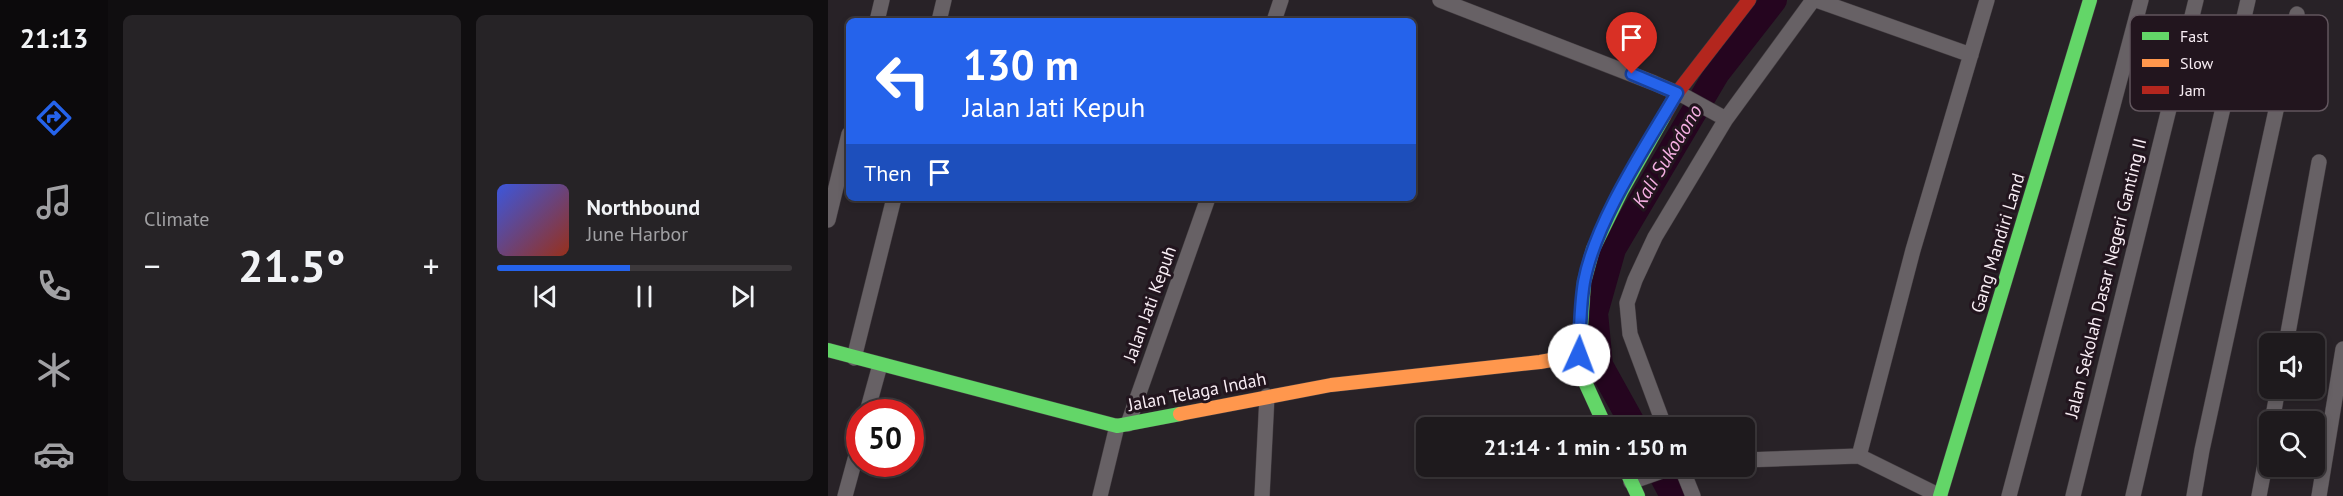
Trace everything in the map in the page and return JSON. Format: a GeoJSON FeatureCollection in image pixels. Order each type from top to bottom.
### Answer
{"type":"FeatureCollection","features":[{"type":"Feature","properties":{"kind":"street"},"geometry":{"type":"LineString","coordinates":[[878,18],[882,0]]}},
{"type":"Feature","properties":{"kind":"street"},"geometry":{"type":"LineString","coordinates":[[940,18],[944,0]]}},
{"type":"Feature","properties":{"kind":"street"},"geometry":{"type":"LineString","coordinates":[[1275,18],[1281,0]]}},
{"type":"Feature","properties":{"kind":"street"},"geometry":{"type":"LineString","coordinates":[[1440,0],[1682,95],[1722,116]]}},
{"type":"Feature","properties":{"kind":"street"},"geometry":{"type":"LineString","coordinates":[[1601,417],[1585,382],[1579,355],[1584,282],[1593,249],[1622,190],[1682,95],[1749,0]]}},
{"type":"Feature","properties":{"kind":"street"},"geometry":{"type":"LineString","coordinates":[[1661,417],[1630,334],[1627,303],[1635,280],[1655,237],[1722,116],[1815,0],[1971,56]]}},
{"type":"Feature","properties":{"kind":"street"},"geometry":{"type":"LineString","coordinates":[[1860,456],[1913,250],[1987,0]]}},
{"type":"Feature","properties":{"kind":"street","name":"Gang Mandiri Land"},"geometry":{"type":"LineString","coordinates":[[1940,496],[2090,0]]}},
{"type":"Feature","properties":{"kind":"street"},"geometry":{"type":"LineString","coordinates":[[2137,15],[2141,0]]}},
{"type":"Feature","properties":{"kind":"street","name":"Jalan Sekolah Dasar Negeri Ganting II"},"geometry":{"type":"LineString","coordinates":[[2192,15],[2196,0]]}},
{"type":"Feature","properties":{"kind":"street"},"geometry":{"type":"LineString","coordinates":[[2245,15],[2248,0]]}},
{"type":"Feature","properties":{"kind":"street"},"geometry":{"type":"LineString","coordinates":[[2009,496],[2130,41]]}},
{"type":"Feature","properties":{"kind":"street","name":"Jalan Sekolah Dasar Negeri Ganting II"},"geometry":{"type":"LineString","coordinates":[[2073,496],[2168,111]]}},
{"type":"Feature","properties":{"kind":"street"},"geometry":{"type":"LineString","coordinates":[[2133,496],[2222,111]]}},
{"type":"Feature","properties":{"kind":"street"},"geometry":{"type":"LineString","coordinates":[[2194,496],[2276,111]]}},
{"type":"Feature","properties":{"kind":"street"},"geometry":{"type":"LineString","coordinates":[[828,220],[846,146]]}},
{"type":"Feature","properties":{"kind":"street"},"geometry":{"type":"LineString","coordinates":[[2288,333],[2319,162]]}},
{"type":"Feature","properties":{"kind":"street"},"geometry":{"type":"LineString","coordinates":[[854,358],[893,201]]}},
{"type":"Feature","properties":{"kind":"street","name":"Jalan Jati Kepuh"},"geometry":{"type":"LineString","coordinates":[[1100,496],[1122,425],[1207,201]]}},
{"type":"Feature","properties":{"kind":"street"},"geometry":{"type":"LineString","coordinates":[[2319,496],[2343,349]]}},
{"type":"Feature","properties":{"kind":"street","name":"Jalan Telaga Indah"},"geometry":{"type":"LineString","coordinates":[[828,350],[854,358],[879,370],[1122,425],[1331,385],[1540,362],[1579,355]]}},
{"type":"Feature","properties":{"kind":"street"},"geometry":{"type":"LineString","coordinates":[[871,399],[879,370]]}},
{"type":"Feature","properties":{"kind":"street"},"geometry":{"type":"LineString","coordinates":[[1262,496],[1267,396]]}},
{"type":"Feature","properties":{"kind":"street"},"geometry":{"type":"LineString","coordinates":[[1755,460],[1860,456],[1940,496]]}},
{"type":"Feature","properties":{"kind":"street"},"geometry":{"type":"LineString","coordinates":[[845,496],[850,477]]}},
{"type":"Feature","properties":{"kind":"street"},"geometry":{"type":"LineString","coordinates":[[1633,477],[1638,496]]}},
{"type":"Feature","properties":{"kind":"street"},"geometry":{"type":"LineString","coordinates":[[1635,480],[1644,477]]}},
{"type":"Feature","properties":{"kind":"street"},"geometry":{"type":"LineString","coordinates":[[1686,477],[1694,496]]}},
{"type":"Feature","properties":{"kind":"street"},"geometry":{"type":"LineString","coordinates":[[2259,496],[2263,477]]}},
{"type":"Feature","properties":{"kind":"waterway","name":"Kali Sukodono"},"geometry":{"type":"LineString","coordinates":[[1629,417],[1600,365],[1595,313],[1613,249],[1717,73],[1774,0]]}},
{"type":"Feature","properties":{"kind":"waterway","name":"Kali Sukodono"},"geometry":{"type":"LineString","coordinates":[[1663,477],[1673,496]]}},
{"type":"Feature","properties":{"kind":"traffic: fast"},"geometry":{"type":"LineString","coordinates":[[1940,496],[2090,0]]}},
{"type":"Feature","properties":{"kind":"traffic: fast"},"geometry":{"type":"LineString","coordinates":[[1601,417],[1585,382],[1579,355],[1584,282],[1593,249],[1622,190],[1664,116]]}},
{"type":"Feature","properties":{"kind":"traffic: fast"},"geometry":{"type":"LineString","coordinates":[[828,350],[1117,426],[1180,414]]}},
{"type":"Feature","properties":{"kind":"traffic: fast"},"geometry":{"type":"LineString","coordinates":[[1629,477],[1638,496]]}},
{"type":"Feature","properties":{"kind":"traffic: slow"},"geometry":{"type":"LineString","coordinates":[[1180,414],[1331,385],[1540,362],[1579,355]]}},
{"type":"Feature","properties":{"kind":"traffic: jam"},"geometry":{"type":"LineString","coordinates":[[1664,116],[1677,93],[1749,0]]}},
{"type":"Feature","properties":{"kind":"route"},"geometry":{"type":"LineString","coordinates":[[1579,355],[1584,282],[1593,249],[1622,190],[1677,93],[1632,74]]}}]}
